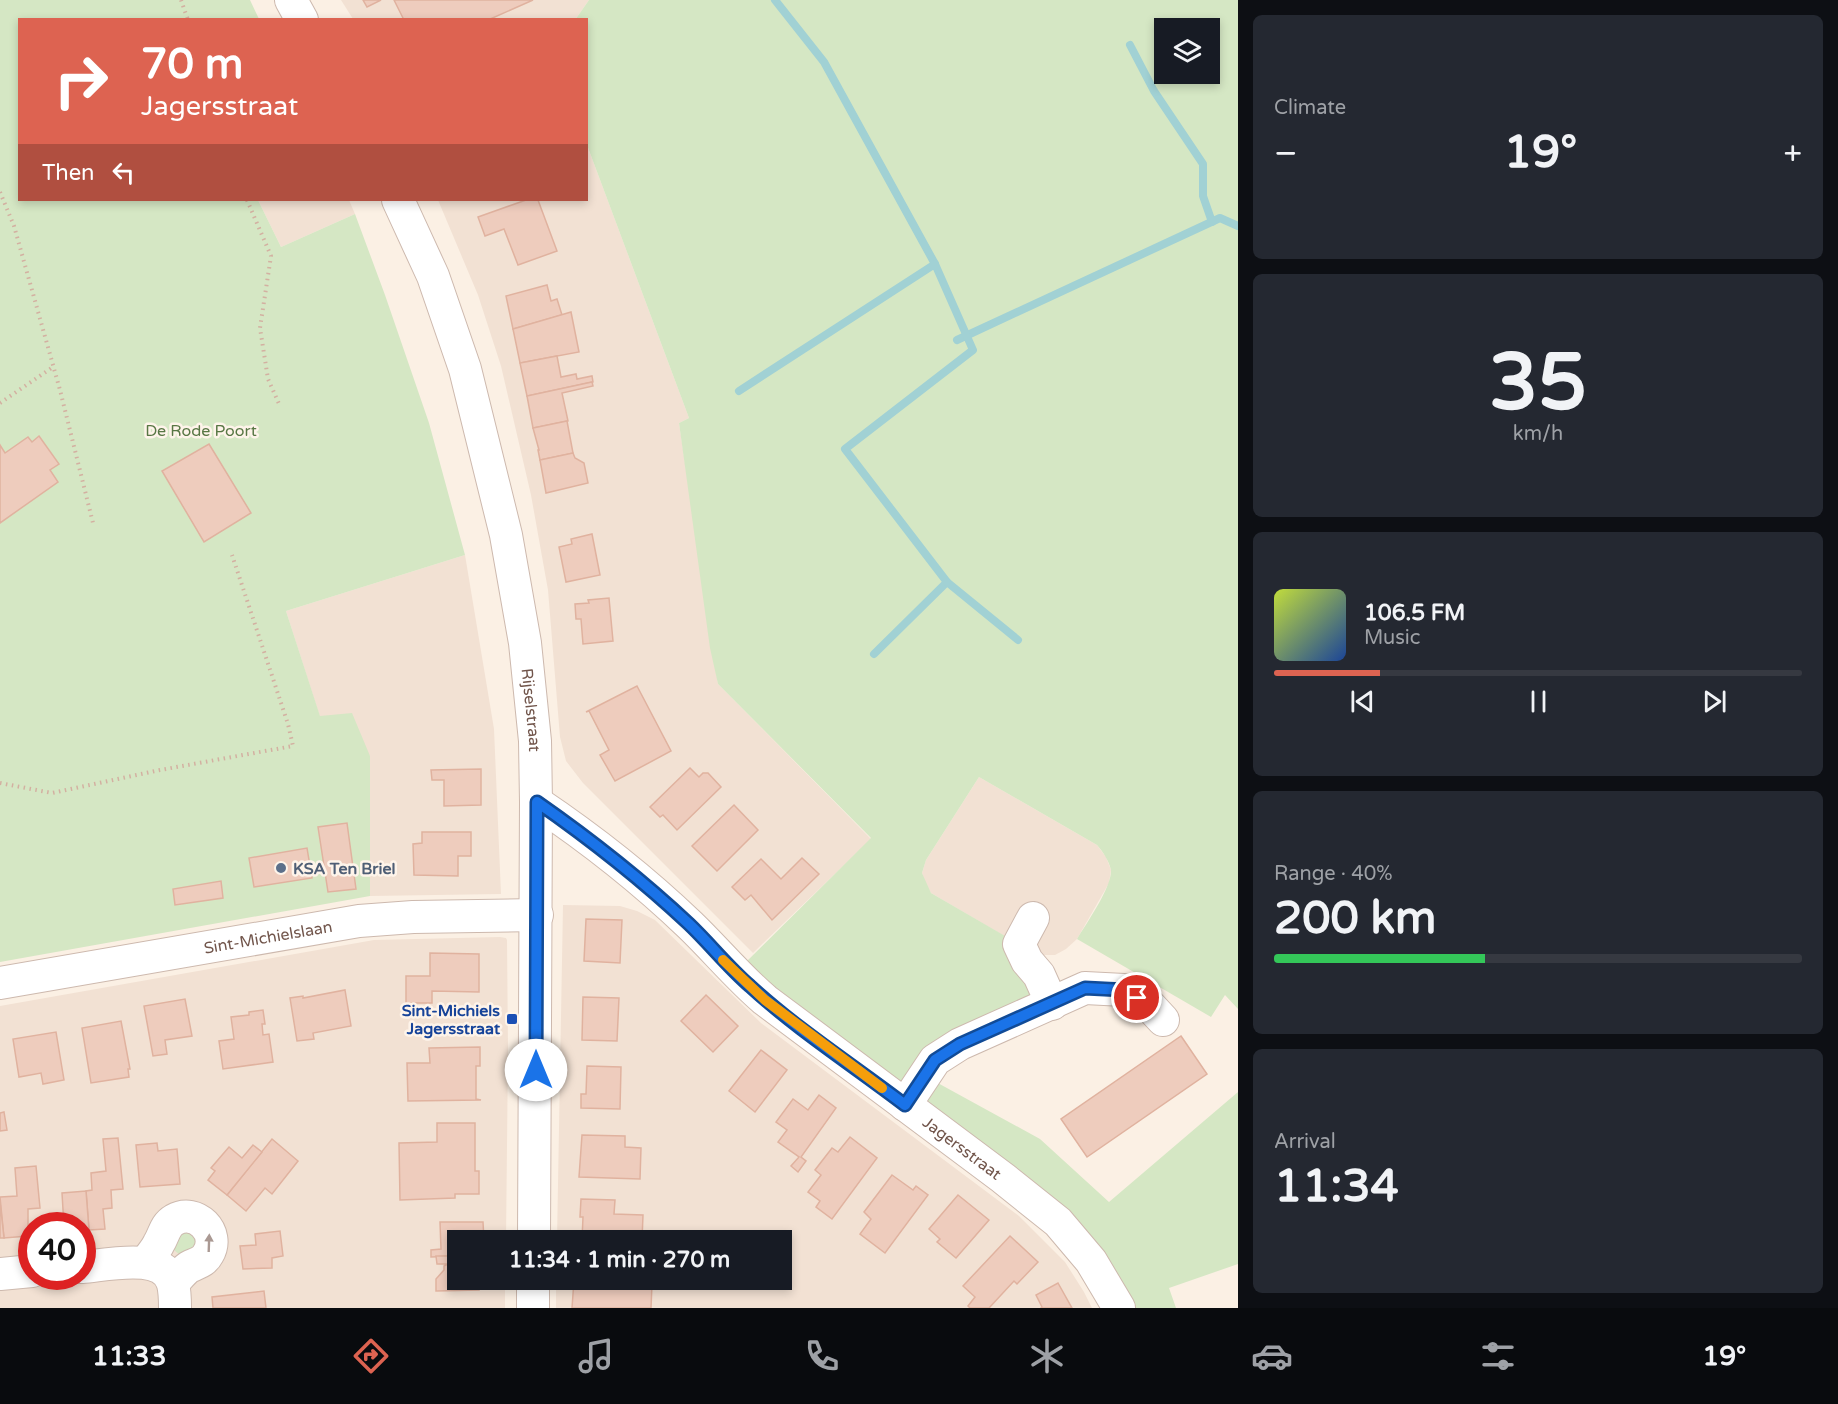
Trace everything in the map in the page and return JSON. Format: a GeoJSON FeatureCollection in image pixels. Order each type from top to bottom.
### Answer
{"type":"FeatureCollection","features":[{"type":"Feature","properties":{"kind":"street"},"geometry":{"type":"LineString","coordinates":[[291,0],[301,18]]}},
{"type":"Feature","properties":{"kind":"street","name":"Rijselstraat"},"geometry":{"type":"LineString","coordinates":[[398,201],[433,276],[465,369],[506,535],[525,643],[536,741],[537,802],[534,1230]]}},
{"type":"Feature","properties":{"kind":"street","name":"Jagersstraat"},"geometry":{"type":"LineString","coordinates":[[537,802],[583,834],[648,886],[765,1000],[1058,1222],[1091,1261],[1119,1308]]}},
{"type":"Feature","properties":{"kind":"street","name":"Sint-Michielslaan"},"geometry":{"type":"LineString","coordinates":[[0,983],[359,921],[413,917],[537,915]]}},
{"type":"Feature","properties":{"kind":"street"},"geometry":{"type":"LineString","coordinates":[[1033,918],[1019,944],[1027,961],[1039,975],[1052,1004]]}},
{"type":"Feature","properties":{"kind":"street"},"geometry":{"type":"LineString","coordinates":[[905,1105],[935,1060],[960,1044],[1085,988],[1124,990],[1150,1006],[1163,1020]]}},
{"type":"Feature","properties":{"kind":"street"},"geometry":{"type":"LineString","coordinates":[[146,1262],[159,1245],[165,1229],[173,1221],[188,1216],[203,1223],[211,1236],[209,1252],[204,1260],[189,1267],[174,1296]]}},
{"type":"Feature","properties":{"kind":"street"},"geometry":{"type":"LineString","coordinates":[[96,1266],[146,1262],[157,1265],[164,1269],[174,1296]]}},
{"type":"Feature","properties":{"kind":"street"},"geometry":{"type":"LineString","coordinates":[[0,1274],[18,1272]]}},
{"type":"Feature","properties":{"kind":"street"},"geometry":{"type":"LineString","coordinates":[[533,1290],[533,1308]]}},
{"type":"Feature","properties":{"kind":"path"},"geometry":{"type":"LineString","coordinates":[[181,0],[187,18]]}},
{"type":"Feature","properties":{"kind":"path"},"geometry":{"type":"LineString","coordinates":[[0,192],[14,226],[93,523]]}},
{"type":"Feature","properties":{"kind":"path"},"geometry":{"type":"LineString","coordinates":[[247,201],[271,256],[260,328],[268,379],[280,406]]}},
{"type":"Feature","properties":{"kind":"path"},"geometry":{"type":"LineString","coordinates":[[0,403],[53,367]]}},
{"type":"Feature","properties":{"kind":"path"},"geometry":{"type":"LineString","coordinates":[[0,783],[52,793],[160,770],[293,746],[288,724],[232,555]]}},
{"type":"Feature","properties":{"kind":"shaded area"},"geometry":{"type":"Polygon","coordinates":[[[341,0],[589,0],[576,18],[352,18],[341,0]]]}},
{"type":"Feature","properties":{"kind":"shaded area"},"geometry":{"type":"Polygon","coordinates":[[[588,148],[689,418],[679,423],[718,684],[871,839],[753,953],[583,783],[566,761],[560,737],[548,590],[531,495],[501,366],[478,295],[438,201],[588,201],[588,148]]]}},
{"type":"Feature","properties":{"kind":"shaded area"},"geometry":{"type":"Polygon","coordinates":[[[258,201],[349,201],[355,214],[281,247],[258,201]]]}},
{"type":"Feature","properties":{"kind":"shaded area"},"geometry":{"type":"Polygon","coordinates":[[[465,555],[494,729],[501,894],[370,896],[370,756],[320,717],[286,611],[465,555]]]}},
{"type":"Feature","properties":{"kind":"shaded area"},"geometry":{"type":"Polygon","coordinates":[[[979,777],[1097,845],[1106,857],[1111,870],[1109,883],[1077,939],[1055,955],[1042,955],[1030,951],[931,893],[925,882],[922,873],[926,860],[979,777]]]}},
{"type":"Feature","properties":{"kind":"shaded area"},"geometry":{"type":"Polygon","coordinates":[[[563,905],[620,906],[655,920],[761,1023],[1019,1216],[1065,1262],[1092,1308],[556,1308],[556,1290],[792,1290],[792,1230],[557,1230],[563,905]]]}},
{"type":"Feature","properties":{"kind":"shaded area"},"geometry":{"type":"Polygon","coordinates":[[[506,938],[508,1050],[506,1230],[447,1230],[447,1290],[505,1290],[505,1308],[0,1308],[0,1006],[374,940],[506,938]]]}},
{"type":"Feature","properties":{"kind":"green space","name":"De Rode Poort"},"geometry":{"type":"Polygon","coordinates":[[[0,0],[250,0],[259,18],[18,18],[18,201],[258,201],[281,247],[355,214],[429,423],[465,555],[286,611],[320,716],[352,713],[370,756],[370,896],[0,962],[0,0]]]}},
{"type":"Feature","properties":{"kind":"green space"},"geometry":{"type":"Polygon","coordinates":[[[589,0],[1238,0],[1238,1009],[1225,995],[1211,1017],[1077,939],[1107,886],[1111,870],[1109,863],[1097,845],[979,777],[926,860],[922,873],[931,893],[1019,944],[1052,1004],[925,1076],[1040,1139],[1109,1202],[1238,1092],[1238,1264],[1169,1288],[1176,1308],[1135,1308],[1109,1261],[1082,1225],[1045,1194],[743,965],[871,838],[718,684],[710,648],[679,423],[689,418],[588,148],[588,18],[576,18],[589,0]]]}},
{"type":"Feature","properties":{"kind":"green space"},"geometry":{"type":"Polygon","coordinates":[[[187,1226],[202,1245],[181,1256],[174,1250],[171,1238],[187,1226]]]}},
{"type":"Feature","properties":{"kind":"building"},"geometry":{"type":"Polygon","coordinates":[[[363,0],[381,0],[367,7],[363,0]]]}},
{"type":"Feature","properties":{"kind":"building"},"geometry":{"type":"Polygon","coordinates":[[[394,0],[533,0],[492,18],[403,18],[394,0]]]}},
{"type":"Feature","properties":{"kind":"building"},"geometry":{"type":"Polygon","coordinates":[[[523,201],[538,201],[557,251],[518,265],[504,229],[485,236],[478,217],[523,201]]]}},
{"type":"Feature","properties":{"kind":"building"},"geometry":{"type":"Polygon","coordinates":[[[547,285],[551,301],[557,299],[562,315],[513,329],[506,296],[547,285]]]}},
{"type":"Feature","properties":{"kind":"building"},"geometry":{"type":"Polygon","coordinates":[[[571,312],[579,352],[520,363],[513,329],[571,312]]]}},
{"type":"Feature","properties":{"kind":"building"},"geometry":{"type":"Polygon","coordinates":[[[557,356],[561,377],[576,374],[577,379],[592,376],[593,382],[527,396],[520,363],[557,356]]]}},
{"type":"Feature","properties":{"kind":"building"},"geometry":{"type":"Polygon","coordinates":[[[592,382],[593,386],[562,393],[568,421],[533,428],[527,396],[592,382]]]}},
{"type":"Feature","properties":{"kind":"building"},"geometry":{"type":"Polygon","coordinates":[[[567,421],[573,453],[540,460],[533,428],[567,421]]]}},
{"type":"Feature","properties":{"kind":"building"},"geometry":{"type":"Polygon","coordinates":[[[39,436],[59,464],[50,470],[58,482],[0,523],[0,445],[5,453],[28,437],[32,442],[39,436]]]}},
{"type":"Feature","properties":{"kind":"building"},"geometry":{"type":"Polygon","coordinates":[[[209,444],[251,513],[204,542],[162,471],[209,444]]]}},
{"type":"Feature","properties":{"kind":"building"},"geometry":{"type":"Polygon","coordinates":[[[573,453],[575,458],[584,463],[588,483],[546,493],[540,460],[573,453]]]}},
{"type":"Feature","properties":{"kind":"building"},"geometry":{"type":"Polygon","coordinates":[[[592,534],[600,575],[566,582],[559,547],[572,544],[571,539],[592,534]]]}},
{"type":"Feature","properties":{"kind":"building"},"geometry":{"type":"Polygon","coordinates":[[[609,598],[613,641],[583,644],[581,619],[576,619],[575,604],[609,598]]]}},
{"type":"Feature","properties":{"kind":"building"},"geometry":{"type":"Polygon","coordinates":[[[637,686],[671,751],[615,781],[600,755],[609,750],[589,711],[586,712],[637,686]]]}},
{"type":"Feature","properties":{"kind":"building"},"geometry":{"type":"Polygon","coordinates":[[[690,768],[699,777],[703,773],[708,773],[721,787],[677,830],[663,815],[660,817],[650,807],[690,768]]]}},
{"type":"Feature","properties":{"kind":"building"},"geometry":{"type":"Polygon","coordinates":[[[481,769],[481,805],[444,806],[444,780],[432,780],[431,770],[481,769]]]}},
{"type":"Feature","properties":{"kind":"building"},"geometry":{"type":"Polygon","coordinates":[[[734,805],[758,830],[717,871],[692,846],[734,805]]]}},
{"type":"Feature","properties":{"kind":"building"},"geometry":{"type":"Polygon","coordinates":[[[347,823],[356,889],[328,892],[318,827],[347,823]]]}},
{"type":"Feature","properties":{"kind":"building"},"geometry":{"type":"Polygon","coordinates":[[[422,832],[471,832],[471,856],[458,856],[458,876],[414,875],[413,844],[422,843],[422,832]]]}},
{"type":"Feature","properties":{"kind":"building","name":"KSA Ten Briel"},"geometry":{"type":"Polygon","coordinates":[[[307,848],[312,878],[254,887],[249,858],[307,848]]]}},
{"type":"Feature","properties":{"kind":"building"},"geometry":{"type":"Polygon","coordinates":[[[802,858],[819,874],[772,920],[751,895],[745,900],[732,887],[761,859],[781,879],[802,858]]]}},
{"type":"Feature","properties":{"kind":"building"},"geometry":{"type":"Polygon","coordinates":[[[221,881],[223,898],[175,905],[173,889],[221,881]]]}},
{"type":"Feature","properties":{"kind":"building"},"geometry":{"type":"Polygon","coordinates":[[[586,919],[622,920],[620,963],[584,961],[586,919]]]}},
{"type":"Feature","properties":{"kind":"building"},"geometry":{"type":"Polygon","coordinates":[[[430,953],[479,954],[479,992],[432,991],[432,1003],[406,1003],[406,976],[430,976],[430,953]]]}},
{"type":"Feature","properties":{"kind":"building"},"geometry":{"type":"Polygon","coordinates":[[[345,990],[351,1026],[313,1033],[314,1039],[297,1041],[290,998],[303,996],[303,998],[345,990]]]}},
{"type":"Feature","properties":{"kind":"building"},"geometry":{"type":"Polygon","coordinates":[[[706,995],[738,1026],[713,1052],[681,1021],[706,995]]]}},
{"type":"Feature","properties":{"kind":"building"},"geometry":{"type":"Polygon","coordinates":[[[583,997],[619,998],[617,1041],[582,1040],[583,997]]]}},
{"type":"Feature","properties":{"kind":"building"},"geometry":{"type":"Polygon","coordinates":[[[185,999],[192,1036],[165,1040],[167,1054],[153,1056],[144,1006],[185,999]]]}},
{"type":"Feature","properties":{"kind":"building"},"geometry":{"type":"Polygon","coordinates":[[[263,1010],[265,1024],[262,1024],[263,1035],[269,1034],[273,1062],[223,1069],[219,1041],[234,1039],[231,1017],[249,1015],[249,1012],[263,1010]]]}},
{"type":"Feature","properties":{"kind":"building"},"geometry":{"type":"Polygon","coordinates":[[[121,1021],[130,1069],[128,1069],[129,1077],[91,1083],[82,1028],[121,1021]]]}},
{"type":"Feature","properties":{"kind":"building"},"geometry":{"type":"Polygon","coordinates":[[[56,1032],[64,1080],[43,1084],[41,1073],[19,1077],[13,1039],[56,1032]]]}},
{"type":"Feature","properties":{"kind":"building"},"geometry":{"type":"Polygon","coordinates":[[[1181,1036],[1207,1074],[1087,1157],[1061,1119],[1181,1036]]]}},
{"type":"Feature","properties":{"kind":"building"},"geometry":{"type":"Polygon","coordinates":[[[480,1047],[480,1066],[476,1066],[476,1099],[481,1100],[408,1101],[407,1063],[430,1063],[429,1048],[480,1047]]]}},
{"type":"Feature","properties":{"kind":"building"},"geometry":{"type":"Polygon","coordinates":[[[761,1050],[787,1070],[755,1112],[729,1091],[761,1050]]]}},
{"type":"Feature","properties":{"kind":"building"},"geometry":{"type":"Polygon","coordinates":[[[587,1066],[621,1067],[620,1109],[581,1108],[581,1094],[586,1094],[587,1066]]]}},
{"type":"Feature","properties":{"kind":"building"},"geometry":{"type":"Polygon","coordinates":[[[819,1095],[836,1108],[801,1157],[806,1161],[798,1172],[791,1166],[799,1157],[778,1142],[787,1130],[776,1122],[793,1099],[808,1110],[819,1095]]]}},
{"type":"Feature","properties":{"kind":"building"},"geometry":{"type":"Polygon","coordinates":[[[4,1112],[7,1130],[0,1131],[0,1113],[4,1112]]]}},
{"type":"Feature","properties":{"kind":"building"},"geometry":{"type":"Polygon","coordinates":[[[437,1123],[475,1123],[475,1171],[479,1171],[479,1194],[455,1194],[455,1198],[400,1200],[399,1143],[437,1142],[437,1123]]]}},
{"type":"Feature","properties":{"kind":"building"},"geometry":{"type":"Polygon","coordinates":[[[582,1135],[625,1136],[625,1147],[641,1148],[640,1179],[579,1177],[582,1135]]]}},
{"type":"Feature","properties":{"kind":"building"},"geometry":{"type":"Polygon","coordinates":[[[850,1137],[877,1158],[832,1219],[816,1207],[820,1201],[808,1192],[821,1175],[815,1170],[832,1148],[838,1152],[850,1137]]]}},
{"type":"Feature","properties":{"kind":"building"},"geometry":{"type":"Polygon","coordinates":[[[118,1138],[123,1189],[111,1190],[112,1208],[103,1209],[105,1229],[96,1230],[96,1212],[88,1212],[86,1191],[92,1190],[91,1173],[106,1171],[103,1139],[118,1138]]]}},
{"type":"Feature","properties":{"kind":"building"},"geometry":{"type":"Polygon","coordinates":[[[272,1139],[298,1161],[272,1194],[265,1188],[246,1211],[227,1195],[272,1139]]]}},
{"type":"Feature","properties":{"kind":"building"},"geometry":{"type":"Polygon","coordinates":[[[157,1143],[158,1151],[177,1149],[180,1184],[140,1187],[136,1145],[157,1143]]]}},
{"type":"Feature","properties":{"kind":"building"},"geometry":{"type":"Polygon","coordinates":[[[253,1145],[262,1152],[227,1195],[208,1180],[215,1171],[211,1168],[229,1147],[242,1158],[253,1145]]]}},
{"type":"Feature","properties":{"kind":"building"},"geometry":{"type":"Polygon","coordinates":[[[36,1166],[40,1208],[18,1212],[18,1237],[4,1238],[0,1197],[17,1196],[15,1168],[36,1166]]]}},
{"type":"Feature","properties":{"kind":"building"},"geometry":{"type":"Polygon","coordinates":[[[892,1175],[913,1190],[916,1186],[928,1195],[885,1253],[860,1234],[871,1219],[864,1212],[892,1175]]]}},
{"type":"Feature","properties":{"kind":"building"},"geometry":{"type":"Polygon","coordinates":[[[86,1191],[88,1212],[63,1212],[62,1193],[86,1191]]]}},
{"type":"Feature","properties":{"kind":"building"},"geometry":{"type":"Polygon","coordinates":[[[958,1195],[989,1220],[956,1258],[937,1242],[940,1239],[929,1229],[958,1195]]]}},
{"type":"Feature","properties":{"kind":"building"},"geometry":{"type":"Polygon","coordinates":[[[581,1199],[615,1200],[614,1214],[643,1215],[642,1230],[582,1230],[583,1217],[580,1217],[581,1199]]]}},
{"type":"Feature","properties":{"kind":"building"},"geometry":{"type":"Polygon","coordinates":[[[0,1202],[4,1238],[0,1238],[0,1202]]]}},
{"type":"Feature","properties":{"kind":"building"},"geometry":{"type":"Polygon","coordinates":[[[440,1222],[483,1222],[483,1230],[447,1230],[447,1256],[431,1257],[431,1250],[441,1249],[440,1222]]]}},
{"type":"Feature","properties":{"kind":"building"},"geometry":{"type":"Polygon","coordinates":[[[280,1231],[283,1256],[272,1258],[272,1268],[243,1269],[240,1246],[256,1245],[255,1234],[280,1231]]]}},
{"type":"Feature","properties":{"kind":"building"},"geometry":{"type":"Polygon","coordinates":[[[1010,1236],[1038,1262],[1017,1284],[1014,1281],[989,1308],[970,1308],[968,1306],[975,1297],[963,1286],[1010,1236]]]}},
{"type":"Feature","properties":{"kind":"building"},"geometry":{"type":"Polygon","coordinates":[[[436,1256],[447,1256],[447,1264],[437,1264],[436,1256]]]}},
{"type":"Feature","properties":{"kind":"building"},"geometry":{"type":"Polygon","coordinates":[[[447,1264],[447,1290],[479,1290],[436,1291],[436,1279],[444,1270],[444,1266],[447,1264]]]}},
{"type":"Feature","properties":{"kind":"building"},"geometry":{"type":"Polygon","coordinates":[[[1058,1283],[1072,1308],[1041,1308],[1036,1295],[1058,1283]]]}},
{"type":"Feature","properties":{"kind":"building"},"geometry":{"type":"Polygon","coordinates":[[[573,1290],[652,1290],[651,1308],[572,1308],[573,1290]]]}},
{"type":"Feature","properties":{"kind":"building"},"geometry":{"type":"Polygon","coordinates":[[[264,1291],[266,1308],[213,1308],[212,1297],[264,1291]]]}},
{"type":"Feature","properties":{"kind":"waterway"},"geometry":{"type":"LineString","coordinates":[[775,0],[824,62],[935,264]]}},
{"type":"Feature","properties":{"kind":"waterway"},"geometry":{"type":"LineString","coordinates":[[1130,45],[1154,91],[1203,164],[1203,196],[1212,222]]}},
{"type":"Feature","properties":{"kind":"waterway"},"geometry":{"type":"LineString","coordinates":[[957,340],[1220,218],[1238,226]]}},
{"type":"Feature","properties":{"kind":"waterway"},"geometry":{"type":"LineString","coordinates":[[739,391],[935,264],[973,350],[845,449],[947,582],[874,654]]}},
{"type":"Feature","properties":{"kind":"waterway"},"geometry":{"type":"LineString","coordinates":[[947,582],[1018,640]]}},
{"type":"Feature","properties":{"kind":"slow traffic"},"geometry":{"type":"LineString","coordinates":[[723,960],[765,1000],[882,1088]]}},
{"type":"Feature","properties":{"kind":"place","name":"KSA Ten Briel"},"geometry":{"type":"Point","coordinates":[281,868]}},
{"type":"Feature","properties":{"kind":"place","name":"Sint-Michiels Jagersstraat"},"geometry":{"type":"Point","coordinates":[512,1019]}},
{"type":"Feature","properties":{"kind":"route"},"geometry":{"type":"LineString","coordinates":[[536,1070],[537,802],[583,834],[648,886],[765,1000],[905,1105],[935,1060],[960,1044],[1085,988],[1124,990],[1137,998]]}}]}
